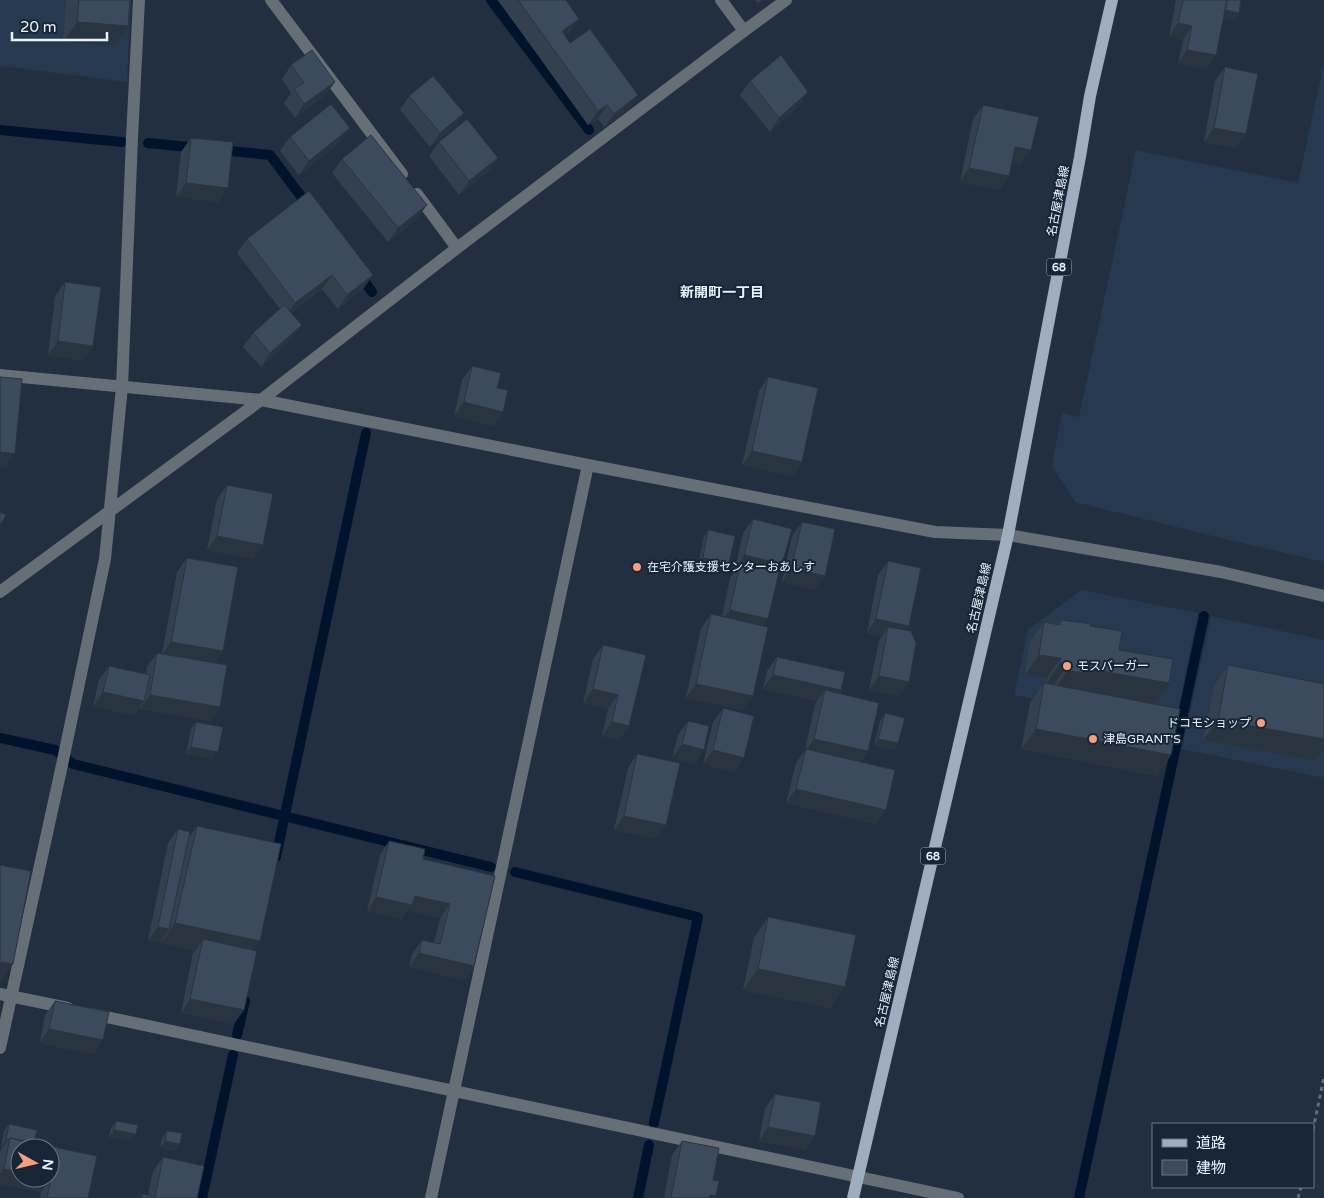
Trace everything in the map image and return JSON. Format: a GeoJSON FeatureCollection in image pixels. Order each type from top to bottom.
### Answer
{"type":"FeatureCollection","features":[{"type":"Feature","properties":{"kind":"main road","name":"名古屋津島線"},"geometry":{"type":"LineString","coordinates":[[853,1198],[1008,534],[1090,96],[1112,0]]}},
{"type":"Feature","properties":{"kind":"street"},"geometry":{"type":"LineString","coordinates":[[0,1048],[6,995],[62,765],[105,559],[122,386],[139,0]]}},
{"type":"Feature","properties":{"kind":"street"},"geometry":{"type":"LineString","coordinates":[[271,0],[457,248]]}},
{"type":"Feature","properties":{"kind":"street"},"geometry":{"type":"LineString","coordinates":[[721,0],[744,31]]}},
{"type":"Feature","properties":{"kind":"street"},"geometry":{"type":"LineString","coordinates":[[0,592],[261,400],[457,248],[786,0]]}},
{"type":"Feature","properties":{"kind":"street"},"geometry":{"type":"LineString","coordinates":[[0,375],[261,400],[935,532],[1008,534],[1221,572],[1324,596]]}},
{"type":"Feature","properties":{"kind":"street"},"geometry":{"type":"LineString","coordinates":[[431,1198],[588,465]]}},
{"type":"Feature","properties":{"kind":"street"},"geometry":{"type":"LineString","coordinates":[[6,995],[958,1198]]}},
{"type":"Feature","properties":{"kind":"path"},"geometry":{"type":"LineString","coordinates":[[1314,1125],[1324,1077]]}},
{"type":"Feature","properties":{"kind":"shaded area"},"geometry":{"type":"Polygon","coordinates":[[[0,0],[131,0],[127,82],[0,66],[0,0]]]}},
{"type":"Feature","properties":{"kind":"shaded area"},"geometry":{"type":"Polygon","coordinates":[[[1324,63],[1324,562],[1075,502],[1052,466],[1062,413],[1079,417],[1136,150],[1298,183],[1324,63]]]}},
{"type":"Feature","properties":{"kind":"shaded area"},"geometry":{"type":"Polygon","coordinates":[[[1081,590],[1198,613],[1175,727],[1014,695],[1028,630],[1081,590]]]}},
{"type":"Feature","properties":{"kind":"shaded area"},"geometry":{"type":"Polygon","coordinates":[[[1211,616],[1324,640],[1324,778],[1182,749],[1211,616]]]}},
{"type":"Feature","properties":{"kind":"building"},"geometry":{"type":"Polygon","coordinates":[[[79,0],[130,0],[128,26],[77,22],[79,0]]]}},
{"type":"Feature","properties":{"kind":"building"},"geometry":{"type":"Polygon","coordinates":[[[518,0],[566,0],[579,19],[562,31],[570,43],[590,29],[638,95],[614,114],[607,105],[598,111],[518,0]]]}},
{"type":"Feature","properties":{"kind":"building"},"geometry":{"type":"Polygon","coordinates":[[[1183,0],[1227,0],[1216,55],[1187,50],[1192,26],[1178,23],[1183,0]]]}},
{"type":"Feature","properties":{"kind":"building"},"geometry":{"type":"Polygon","coordinates":[[[1227,0],[1241,0],[1239,13],[1225,10],[1227,0]]]}},
{"type":"Feature","properties":{"kind":"building"},"geometry":{"type":"Polygon","coordinates":[[[312,50],[335,82],[304,104],[294,89],[304,83],[291,65],[312,50]]]}},
{"type":"Feature","properties":{"kind":"building"},"geometry":{"type":"Polygon","coordinates":[[[781,55],[808,92],[779,118],[750,81],[781,55]]]}},
{"type":"Feature","properties":{"kind":"building"},"geometry":{"type":"Polygon","coordinates":[[[1225,67],[1258,74],[1246,134],[1214,128],[1225,67]]]}},
{"type":"Feature","properties":{"kind":"building"},"geometry":{"type":"Polygon","coordinates":[[[433,76],[464,113],[440,133],[409,96],[433,76]]]}},
{"type":"Feature","properties":{"kind":"building"},"geometry":{"type":"Polygon","coordinates":[[[331,104],[350,128],[309,161],[290,137],[331,104]]]}},
{"type":"Feature","properties":{"kind":"building"},"geometry":{"type":"Polygon","coordinates":[[[983,105],[1039,117],[1031,150],[1015,147],[1009,176],[969,168],[983,105]]]}},
{"type":"Feature","properties":{"kind":"building"},"geometry":{"type":"Polygon","coordinates":[[[467,119],[498,158],[469,181],[439,142],[467,119]]]}},
{"type":"Feature","properties":{"kind":"building"},"geometry":{"type":"Polygon","coordinates":[[[371,135],[427,205],[398,228],[342,159],[371,135]]]}},
{"type":"Feature","properties":{"kind":"building"},"geometry":{"type":"Polygon","coordinates":[[[191,138],[233,142],[228,188],[186,183],[191,138]]]}},
{"type":"Feature","properties":{"kind":"building"},"geometry":{"type":"Polygon","coordinates":[[[309,191],[373,275],[347,295],[332,275],[295,303],[247,239],[309,191]]]}},
{"type":"Feature","properties":{"kind":"building"},"geometry":{"type":"Polygon","coordinates":[[[65,282],[101,287],[93,346],[58,341],[65,282]]]}},
{"type":"Feature","properties":{"kind":"building"},"geometry":{"type":"Polygon","coordinates":[[[284,305],[302,325],[270,353],[253,333],[284,305]]]}},
{"type":"Feature","properties":{"kind":"building"},"geometry":{"type":"Polygon","coordinates":[[[472,366],[501,373],[497,388],[508,390],[503,412],[464,402],[472,366]]]}},
{"type":"Feature","properties":{"kind":"building"},"geometry":{"type":"Polygon","coordinates":[[[0,377],[22,379],[15,454],[0,452],[0,377]]]}},
{"type":"Feature","properties":{"kind":"building"},"geometry":{"type":"Polygon","coordinates":[[[768,377],[818,388],[802,462],[752,451],[768,377]]]}},
{"type":"Feature","properties":{"kind":"building"},"geometry":{"type":"Polygon","coordinates":[[[227,485],[273,494],[263,545],[217,536],[227,485]]]}},
{"type":"Feature","properties":{"kind":"building"},"geometry":{"type":"Polygon","coordinates":[[[0,512],[6,515],[0,525],[0,512]]]}},
{"type":"Feature","properties":{"kind":"building"},"geometry":{"type":"Polygon","coordinates":[[[753,519],[792,529],[782,564],[744,555],[753,519]]]}},
{"type":"Feature","properties":{"kind":"building"},"geometry":{"type":"Polygon","coordinates":[[[802,522],[835,529],[825,576],[791,568],[802,522]]]}},
{"type":"Feature","properties":{"kind":"building"},"geometry":{"type":"Polygon","coordinates":[[[708,530],[735,536],[729,563],[703,558],[708,530]]]}},
{"type":"Feature","properties":{"kind":"building"},"geometry":{"type":"Polygon","coordinates":[[[187,558],[238,567],[223,651],[171,642],[187,558]]]}},
{"type":"Feature","properties":{"kind":"building"},"geometry":{"type":"Polygon","coordinates":[[[888,561],[921,568],[909,626],[876,619],[888,561]]]}},
{"type":"Feature","properties":{"kind":"building"},"geometry":{"type":"Polygon","coordinates":[[[740,564],[779,572],[768,619],[730,610],[740,564]]]}},
{"type":"Feature","properties":{"kind":"building"},"geometry":{"type":"Polygon","coordinates":[[[711,614],[768,627],[753,696],[696,684],[711,614]]]}},
{"type":"Feature","properties":{"kind":"building"},"geometry":{"type":"Polygon","coordinates":[[[1061,620],[1122,631],[1119,650],[1173,659],[1169,683],[1089,669],[1088,673],[1067,671],[1068,665],[1060,663],[1061,658],[1039,655],[1044,622],[1060,625],[1061,620]]]}},
{"type":"Feature","properties":{"kind":"building"},"geometry":{"type":"Polygon","coordinates":[[[888,627],[911,631],[916,643],[909,682],[879,676],[888,627]]]}},
{"type":"Feature","properties":{"kind":"building"},"geometry":{"type":"Polygon","coordinates":[[[603,645],[646,655],[629,726],[612,722],[618,695],[593,689],[603,645]]]}},
{"type":"Feature","properties":{"kind":"building"},"geometry":{"type":"Polygon","coordinates":[[[157,653],[227,665],[220,707],[150,695],[157,653]]]}},
{"type":"Feature","properties":{"kind":"building"},"geometry":{"type":"Polygon","coordinates":[[[777,657],[845,672],[841,690],[773,675],[777,657]]]}},
{"type":"Feature","properties":{"kind":"building"},"geometry":{"type":"Polygon","coordinates":[[[1228,665],[1324,684],[1324,739],[1218,720],[1228,665]]]}},
{"type":"Feature","properties":{"kind":"building"},"geometry":{"type":"Polygon","coordinates":[[[109,666],[150,675],[144,701],[103,692],[109,666]]]}},
{"type":"Feature","properties":{"kind":"building"},"geometry":{"type":"Polygon","coordinates":[[[1044,683],[1180,709],[1171,755],[1036,729],[1044,683]]]}},
{"type":"Feature","properties":{"kind":"building"},"geometry":{"type":"Polygon","coordinates":[[[825,690],[879,703],[868,751],[814,739],[825,690]]]}},
{"type":"Feature","properties":{"kind":"building"},"geometry":{"type":"Polygon","coordinates":[[[723,708],[754,716],[744,758],[713,750],[723,708]]]}},
{"type":"Feature","properties":{"kind":"building"},"geometry":{"type":"Polygon","coordinates":[[[885,713],[905,718],[898,743],[878,739],[885,713]]]}},
{"type":"Feature","properties":{"kind":"building"},"geometry":{"type":"Polygon","coordinates":[[[688,721],[709,726],[704,750],[682,744],[688,721]]]}},
{"type":"Feature","properties":{"kind":"building"},"geometry":{"type":"Polygon","coordinates":[[[196,722],[223,727],[218,752],[191,747],[196,722]]]}},
{"type":"Feature","properties":{"kind":"building"},"geometry":{"type":"Polygon","coordinates":[[[806,749],[895,770],[886,810],[796,789],[806,749]]]}},
{"type":"Feature","properties":{"kind":"building"},"geometry":{"type":"Polygon","coordinates":[[[637,754],[680,763],[666,825],[624,816],[637,754]]]}},
{"type":"Feature","properties":{"kind":"building"},"geometry":{"type":"Polygon","coordinates":[[[197,826],[281,844],[260,941],[175,923],[197,826]]]}},
{"type":"Feature","properties":{"kind":"building"},"geometry":{"type":"Polygon","coordinates":[[[178,829],[190,832],[169,929],[158,927],[178,829]]]}},
{"type":"Feature","properties":{"kind":"building"},"geometry":{"type":"Polygon","coordinates":[[[389,841],[425,849],[423,859],[495,876],[474,966],[419,953],[422,940],[440,944],[450,904],[415,896],[412,905],[376,897],[389,841]]]}},
{"type":"Feature","properties":{"kind":"building"},"geometry":{"type":"Polygon","coordinates":[[[0,865],[31,871],[13,964],[0,962],[0,865]]]}},
{"type":"Feature","properties":{"kind":"building"},"geometry":{"type":"Polygon","coordinates":[[[768,917],[856,935],[845,987],[758,969],[768,917]]]}},
{"type":"Feature","properties":{"kind":"building"},"geometry":{"type":"Polygon","coordinates":[[[203,939],[257,951],[244,1010],[190,999],[203,939]]]}},
{"type":"Feature","properties":{"kind":"building"},"geometry":{"type":"Polygon","coordinates":[[[55,1001],[109,1012],[103,1040],[49,1029],[55,1001]]]}},
{"type":"Feature","properties":{"kind":"building"},"geometry":{"type":"Polygon","coordinates":[[[775,1094],[821,1102],[815,1136],[768,1127],[775,1094]]]}},
{"type":"Feature","properties":{"kind":"building"},"geometry":{"type":"Polygon","coordinates":[[[116,1121],[138,1125],[136,1134],[114,1130],[116,1121]]]}},
{"type":"Feature","properties":{"kind":"building"},"geometry":{"type":"Polygon","coordinates":[[[9,1124],[37,1130],[35,1138],[10,1138],[6,1140],[9,1124]]]}},
{"type":"Feature","properties":{"kind":"building"},"geometry":{"type":"Polygon","coordinates":[[[167,1131],[182,1133],[180,1144],[165,1141],[167,1131]]]}},
{"type":"Feature","properties":{"kind":"building"},"geometry":{"type":"Polygon","coordinates":[[[10,1138],[10,1170],[4,1169],[10,1138]]]}},
{"type":"Feature","properties":{"kind":"building"},"geometry":{"type":"Polygon","coordinates":[[[682,1141],[719,1148],[713,1180],[719,1181],[716,1196],[710,1195],[709,1198],[671,1198],[682,1141]]]}},
{"type":"Feature","properties":{"kind":"building"},"geometry":{"type":"Polygon","coordinates":[[[60,1148],[97,1156],[88,1198],[47,1198],[49,1188],[60,1188],[60,1148]]]}},
{"type":"Feature","properties":{"kind":"building"},"geometry":{"type":"Polygon","coordinates":[[[163,1157],[204,1166],[197,1198],[142,1198],[143,1194],[155,1197],[163,1157]]]}},
{"type":"Feature","properties":{"kind":"waterway"},"geometry":{"type":"LineString","coordinates":[[491,0],[589,130]]}},
{"type":"Feature","properties":{"kind":"waterway"},"geometry":{"type":"LineString","coordinates":[[0,130],[122,142]]}},
{"type":"Feature","properties":{"kind":"waterway"},"geometry":{"type":"LineString","coordinates":[[148,143],[198,148]]}},
{"type":"Feature","properties":{"kind":"waterway"},"geometry":{"type":"LineString","coordinates":[[220,150],[270,155],[309,207]]}},
{"type":"Feature","properties":{"kind":"waterway"},"geometry":{"type":"LineString","coordinates":[[360,275],[372,292]]}},
{"type":"Feature","properties":{"kind":"waterway"},"geometry":{"type":"LineString","coordinates":[[276,857],[366,433]]}},
{"type":"Feature","properties":{"kind":"waterway"},"geometry":{"type":"LineString","coordinates":[[1079,1198],[1204,616]]}},
{"type":"Feature","properties":{"kind":"waterway"},"geometry":{"type":"LineString","coordinates":[[0,738],[55,750],[73,764],[491,867]]}},
{"type":"Feature","properties":{"kind":"waterway"},"geometry":{"type":"LineString","coordinates":[[515,872],[698,917],[654,1123]]}},
{"type":"Feature","properties":{"kind":"waterway"},"geometry":{"type":"LineString","coordinates":[[237,1035],[245,1001]]}},
{"type":"Feature","properties":{"kind":"waterway"},"geometry":{"type":"LineString","coordinates":[[202,1198],[233,1055]]}},
{"type":"Feature","properties":{"kind":"waterway"},"geometry":{"type":"LineString","coordinates":[[638,1198],[649,1145]]}},
{"type":"Feature","properties":{"kind":"place","name":"在宅介護支援センターおあしす"},"geometry":{"type":"Point","coordinates":[637,567]}},
{"type":"Feature","properties":{"kind":"place","name":"モスバーガー"},"geometry":{"type":"Point","coordinates":[1067,666]}},
{"type":"Feature","properties":{"kind":"place","name":"ドコモショップ"},"geometry":{"type":"Point","coordinates":[1261,723]}},
{"type":"Feature","properties":{"kind":"place","name":"津島GRANT'S"},"geometry":{"type":"Point","coordinates":[1093,739]}},
{"type":"Feature","properties":{"kind":"district","name":"新開町一丁目"},"geometry":{"type":"Point","coordinates":[722,292]}}]}
